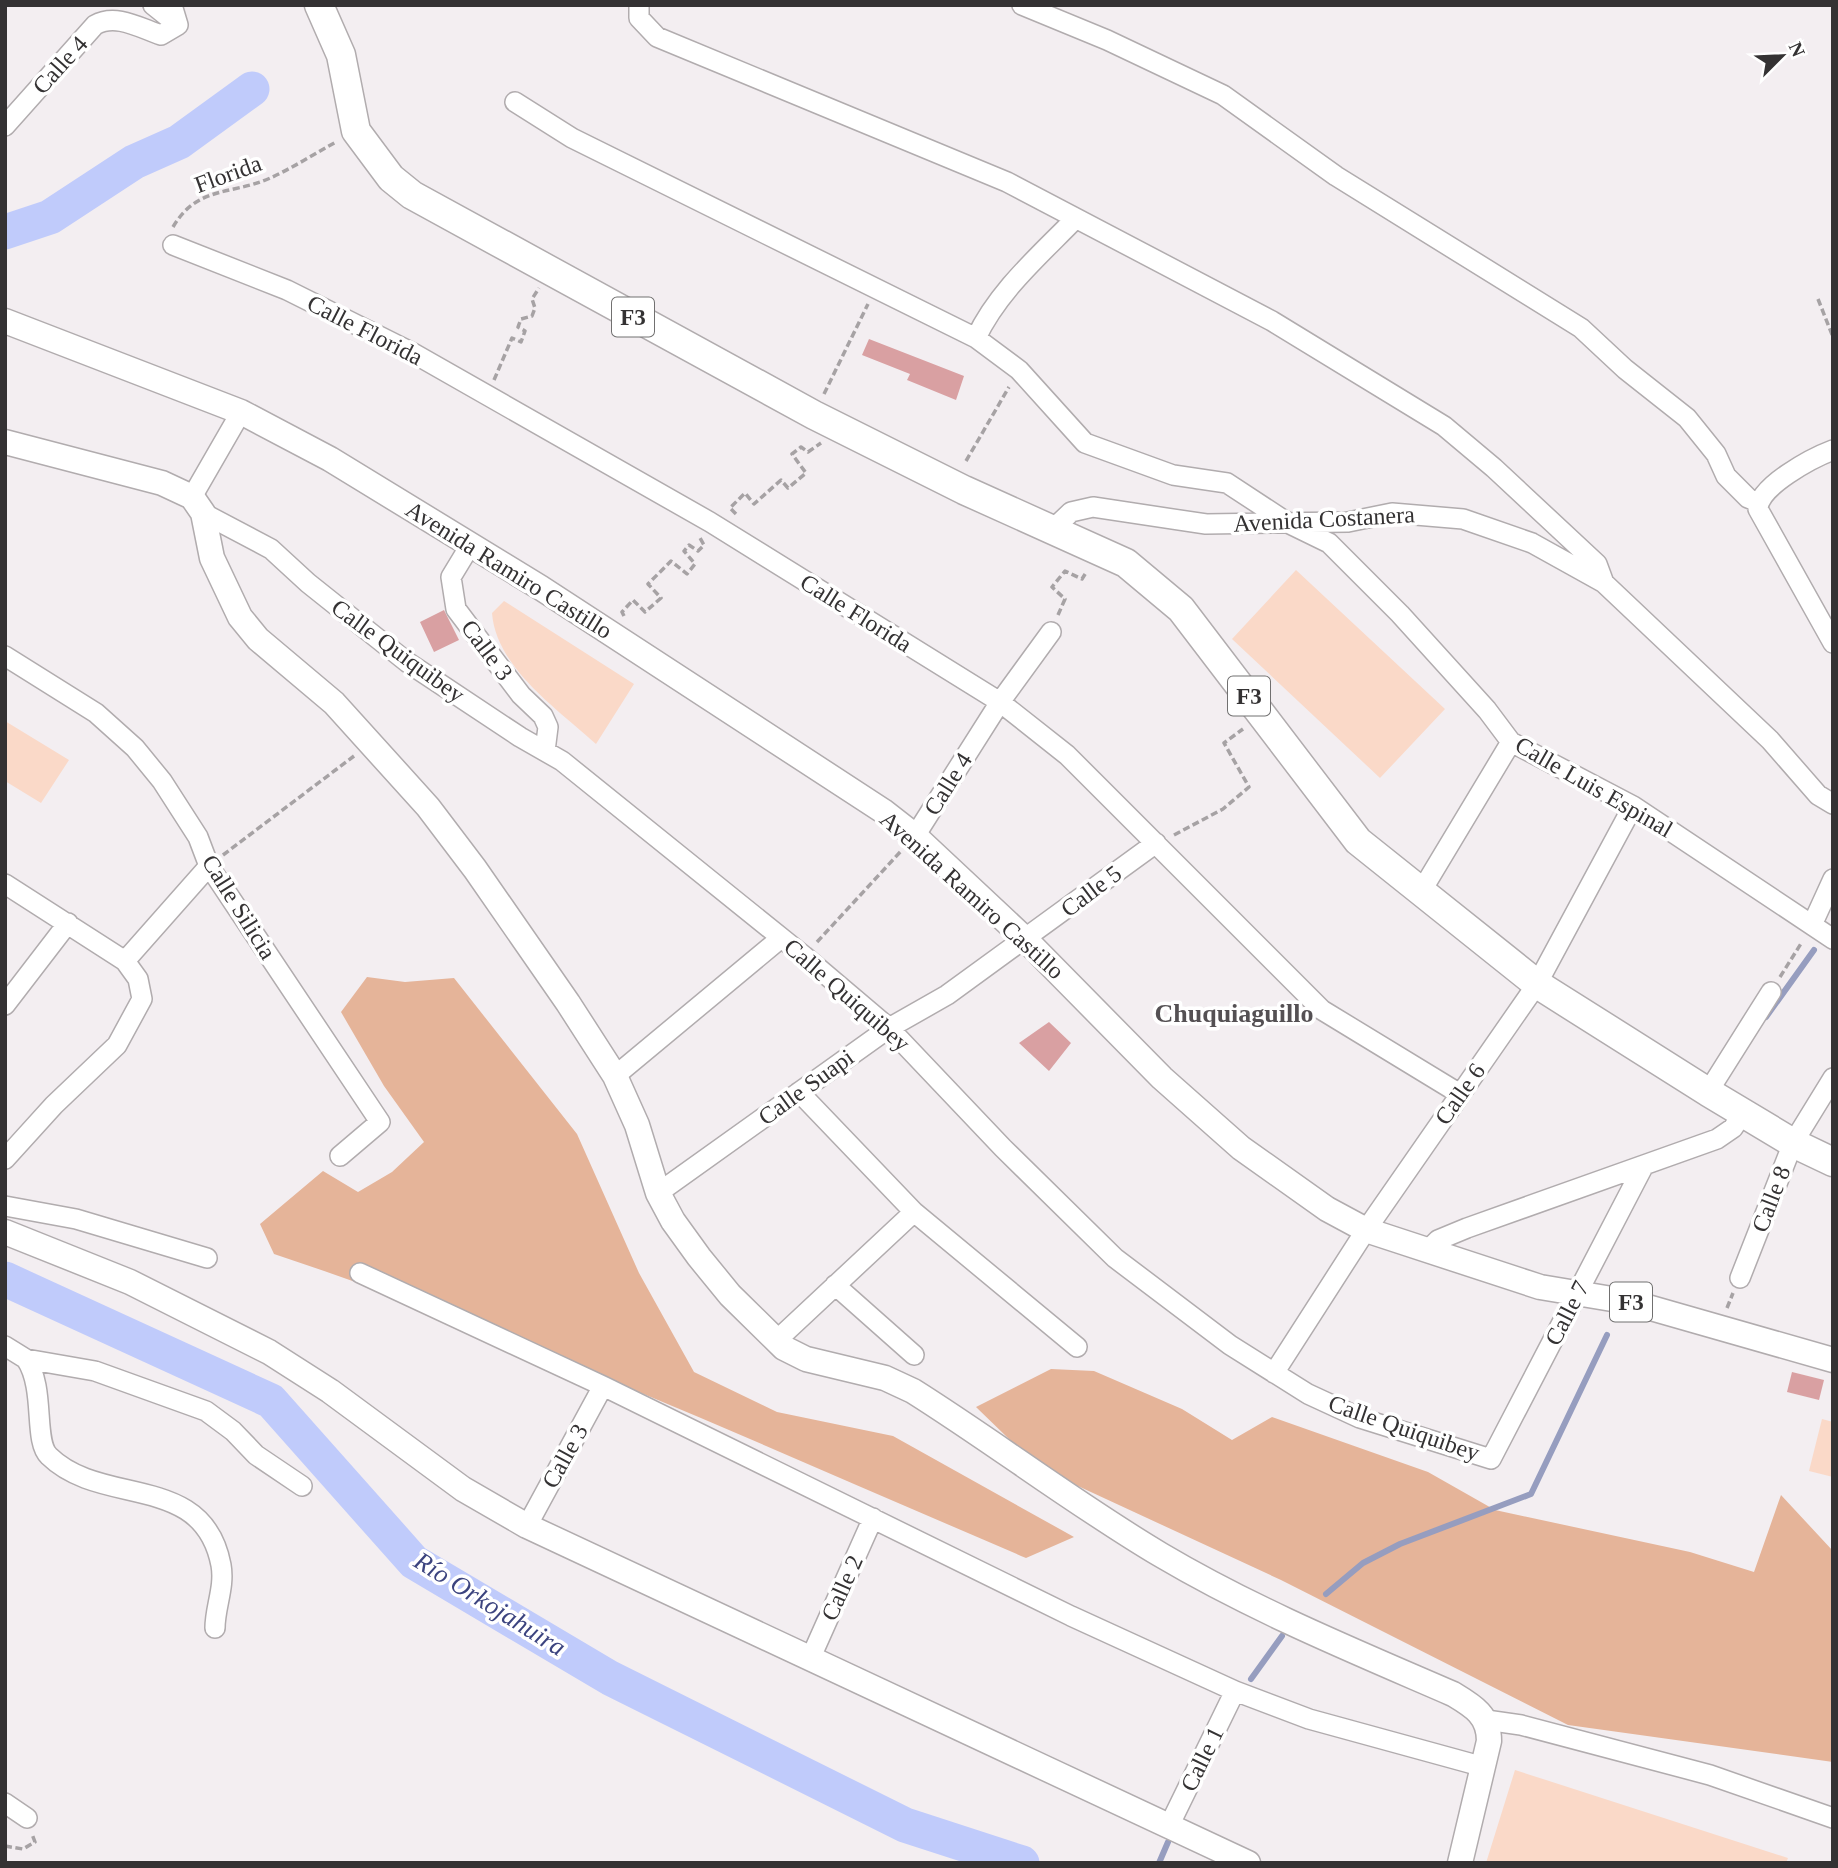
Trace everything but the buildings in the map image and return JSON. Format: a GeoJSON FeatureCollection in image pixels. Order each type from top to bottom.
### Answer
{"type":"FeatureCollection","features":[{"type":"Feature","properties":{"kind":"highway","name":"F3"},"geometry":{"type":"LineString","coordinates":[[319,5],[341,55],[356,131],[391,178],[412,195],[814,415],[964,490],[1126,563],[1181,609],[1263,713],[1358,841],[1536,984],[1743,1114],[1833,1162]]}},
{"type":"Feature","properties":{"kind":"main road","name":"Avenida Ramiro Castillo"},"geometry":{"type":"LineString","coordinates":[[5,321],[241,412],[330,459],[471,544],[871,803],[915,836],[1025,939],[1162,1078],[1241,1148],[1327,1209],[1366,1230],[1540,1287],[1630,1301],[1693,1322],[1718,1326],[1833,1360]]}},
{"type":"Feature","properties":{"kind":"main road"},"geometry":{"type":"LineString","coordinates":[[6,445],[162,483],[198,505],[212,558],[240,617],[258,639],[334,702],[372,742],[475,869],[615,1076],[637,1125],[658,1193],[673,1221],[730,1295],[784,1348],[806,1359],[885,1378],[913,1391],[1076,1503],[1163,1556],[1242,1600],[1453,1694],[1476,1708],[1486,1720],[1489,1741],[1460,1863]]}},
{"type":"Feature","properties":{"kind":"main road"},"geometry":{"type":"LineString","coordinates":[[6,1236],[130,1282],[270,1352],[330,1391],[463,1489],[527,1526],[1248,1863]]}},
{"type":"Feature","properties":{"kind":"street"},"geometry":{"type":"LineString","coordinates":[[153,5],[178,25]]}},
{"type":"Feature","properties":{"kind":"street"},"geometry":{"type":"LineString","coordinates":[[172,5],[178,25]]}},
{"type":"Feature","properties":{"kind":"street"},"geometry":{"type":"LineString","coordinates":[[639,5],[639,18],[657,37],[1007,182],[1272,321],[1444,426],[1494,468],[1597,564],[1604,583]]}},
{"type":"Feature","properties":{"kind":"street"},"geometry":{"type":"LineString","coordinates":[[1022,5],[1107,40],[1223,95],[1336,176],[1581,328],[1625,369],[1688,418],[1716,454],[1726,477],[1748,498],[1758,502]]}},
{"type":"Feature","properties":{"kind":"street","name":"Calle 4"},"geometry":{"type":"LineString","coordinates":[[5,126],[95,25],[105,19],[117,19],[161,35],[178,25]]}},
{"type":"Feature","properties":{"kind":"street","name":"Calle Luis Espinal"},"geometry":{"type":"LineString","coordinates":[[515,102],[572,138],[976,338],[1018,370],[1084,443],[1173,475],[1227,483],[1288,523],[1329,543],[1408,622],[1487,710],[1511,742],[1633,806],[1833,939]]}},
{"type":"Feature","properties":{"kind":"street"},"geometry":{"type":"LineString","coordinates":[[976,338],[1008,288],[1075,219]]}},
{"type":"Feature","properties":{"kind":"street","name":"Calle Florida"},"geometry":{"type":"LineString","coordinates":[[173,245],[287,290],[413,353],[710,522],[1000,702],[1067,755],[1322,1010],[1460,1094]]}},
{"type":"Feature","properties":{"kind":"street"},"geometry":{"type":"LineString","coordinates":[[198,505],[241,412]]}},
{"type":"Feature","properties":{"kind":"street"},"geometry":{"type":"LineString","coordinates":[[1833,450],[1818,456],[1763,492],[1758,502],[1765,526],[1833,643]]}},
{"type":"Feature","properties":{"kind":"street","name":"Calle Quiquibey"},"geometry":{"type":"LineString","coordinates":[[198,505],[271,549],[308,583],[407,662],[574,770],[804,956],[889,1028],[1003,1148],[1115,1258],[1230,1345],[1308,1394],[1360,1418],[1491,1459]]}},
{"type":"Feature","properties":{"kind":"street","name":"Avenida Costanera"},"geometry":{"type":"LineString","coordinates":[[1054,529],[1071,512],[1093,507],[1206,524],[1348,522],[1392,513],[1463,519],[1532,543],[1604,583],[1770,740],[1818,795],[1833,804]]}},
{"type":"Feature","properties":{"kind":"street","name":"Calle 3"},"geometry":{"type":"LineString","coordinates":[[471,544],[460,557],[451,577],[456,609],[521,695],[543,716],[548,727],[545,751]]}},
{"type":"Feature","properties":{"kind":"street","name":"Calle 4"},"geometry":{"type":"LineString","coordinates":[[915,836],[1000,702],[1051,632]]}},
{"type":"Feature","properties":{"kind":"street","name":"Calle Silicia"},"geometry":{"type":"LineString","coordinates":[[5,656],[96,713],[135,748],[182,809],[209,866],[380,1122],[340,1156]]}},
{"type":"Feature","properties":{"kind":"street"},"geometry":{"type":"LineString","coordinates":[[1422,890],[1511,742]]}},
{"type":"Feature","properties":{"kind":"street","name":"Calle 6"},"geometry":{"type":"LineString","coordinates":[[1274,1373],[1366,1230],[1536,984],[1633,806]]}},
{"type":"Feature","properties":{"kind":"street","name":"Calle 5"},"geometry":{"type":"LineString","coordinates":[[1025,939],[1156,843]]}},
{"type":"Feature","properties":{"kind":"street"},"geometry":{"type":"LineString","coordinates":[[125,961],[209,866]]}},
{"type":"Feature","properties":{"kind":"street"},"geometry":{"type":"LineString","coordinates":[[1812,925],[1833,879]]}},
{"type":"Feature","properties":{"kind":"street"},"geometry":{"type":"LineString","coordinates":[[5,884],[125,961],[138,979],[142,999],[117,1045],[54,1105],[5,1159]]}},
{"type":"Feature","properties":{"kind":"street"},"geometry":{"type":"LineString","coordinates":[[6,1002],[68,923]]}},
{"type":"Feature","properties":{"kind":"street"},"geometry":{"type":"LineString","coordinates":[[615,1076],[781,938]]}},
{"type":"Feature","properties":{"kind":"street","name":"Calle Suapi"},"geometry":{"type":"LineString","coordinates":[[658,1193],[889,1028],[947,995],[1025,939]]}},
{"type":"Feature","properties":{"kind":"street"},"geometry":{"type":"LineString","coordinates":[[1708,1092],[1771,992]]}},
{"type":"Feature","properties":{"kind":"street","name":"Calle 8"},"geometry":{"type":"LineString","coordinates":[[1740,1278],[1793,1143],[1833,1078]]}},
{"type":"Feature","properties":{"kind":"street"},"geometry":{"type":"LineString","coordinates":[[799,1092],[914,1212],[1077,1347]]}},
{"type":"Feature","properties":{"kind":"street"},"geometry":{"type":"LineString","coordinates":[[1427,1251],[1438,1240],[1467,1228],[1717,1139],[1733,1129],[1743,1114]]}},
{"type":"Feature","properties":{"kind":"street","name":"Calle 7"},"geometry":{"type":"LineString","coordinates":[[1491,1459],[1643,1167]]}},
{"type":"Feature","properties":{"kind":"street"},"geometry":{"type":"LineString","coordinates":[[5,1206],[76,1219],[207,1258]]}},
{"type":"Feature","properties":{"kind":"street"},"geometry":{"type":"LineString","coordinates":[[777,1340],[914,1212]]}},
{"type":"Feature","properties":{"kind":"street"},"geometry":{"type":"LineString","coordinates":[[360,1273],[603,1386],[1071,1616],[1235,1691],[1309,1719],[1484,1767]]}},
{"type":"Feature","properties":{"kind":"street"},"geometry":{"type":"LineString","coordinates":[[835,1285],[914,1355]]}},
{"type":"Feature","properties":{"kind":"street"},"geometry":{"type":"LineString","coordinates":[[5,1346],[26,1359],[95,1371],[205,1411],[233,1431],[256,1455],[302,1486]]}},
{"type":"Feature","properties":{"kind":"street"},"geometry":{"type":"LineString","coordinates":[[26,1359],[37,1380],[41,1439],[47,1455],[66,1469],[107,1486],[153,1495],[183,1506],[207,1530],[222,1566],[215,1628]]}},
{"type":"Feature","properties":{"kind":"street","name":"Calle 3"},"geometry":{"type":"LineString","coordinates":[[527,1526],[603,1386]]}},
{"type":"Feature","properties":{"kind":"street","name":"Calle 2"},"geometry":{"type":"LineString","coordinates":[[811,1657],[873,1518]]}},
{"type":"Feature","properties":{"kind":"street","name":"Calle 1"},"geometry":{"type":"LineString","coordinates":[[1169,1826],[1235,1691]]}},
{"type":"Feature","properties":{"kind":"street"},"geometry":{"type":"LineString","coordinates":[[1486,1720],[1521,1725],[1710,1775],[1833,1818]]}},
{"type":"Feature","properties":{"kind":"street"},"geometry":{"type":"LineString","coordinates":[[5,1803],[27,1818]]}},
{"type":"Feature","properties":{"kind":"path","name":"Florida"},"geometry":{"type":"LineString","coordinates":[[173,245],[171,231],[181,212],[208,194],[267,180],[356,131]]}},
{"type":"Feature","properties":{"kind":"path"},"geometry":{"type":"LineString","coordinates":[[487,396],[512,338],[521,342],[525,331],[518,327],[521,320],[532,316],[535,308],[532,299],[549,271]]}},
{"type":"Feature","properties":{"kind":"path"},"geometry":{"type":"LineString","coordinates":[[814,415],[876,289]]}},
{"type":"Feature","properties":{"kind":"path"},"geometry":{"type":"LineString","coordinates":[[1818,299],[1833,337]]}},
{"type":"Feature","properties":{"kind":"path"},"geometry":{"type":"LineString","coordinates":[[966,461],[1018,370]]}},
{"type":"Feature","properties":{"kind":"path"},"geometry":{"type":"LineString","coordinates":[[1051,632],[1065,599],[1052,587],[1065,571],[1082,579],[1100,552]]}},
{"type":"Feature","properties":{"kind":"path"},"geometry":{"type":"LineString","coordinates":[[1156,843],[1223,809],[1249,787],[1224,743],[1263,713]]}},
{"type":"Feature","properties":{"kind":"path"},"geometry":{"type":"LineString","coordinates":[[209,866],[372,742]]}},
{"type":"Feature","properties":{"kind":"path","name":"Calle 4"},"geometry":{"type":"LineString","coordinates":[[804,956],[915,836]]}},
{"type":"Feature","properties":{"kind":"path"},"geometry":{"type":"LineString","coordinates":[[1771,992],[1812,925]]}},
{"type":"Feature","properties":{"kind":"path"},"geometry":{"type":"LineString","coordinates":[[1718,1326],[1740,1278]]}},
{"type":"Feature","properties":{"kind":"path"},"geometry":{"type":"LineString","coordinates":[[5,1846],[23,1849],[35,1842],[27,1818]]}},
{"type":"Feature","properties":{"kind":"shaded area"},"geometry":{"type":"Polygon","coordinates":[[[1296,570],[1445,709],[1380,778],[1232,639],[1296,570]]]}},
{"type":"Feature","properties":{"kind":"shaded area"},"geometry":{"type":"Polygon","coordinates":[[[504,601],[634,684],[596,744],[532,686],[505,652],[496,633],[492,613],[504,601]]]}},
{"type":"Feature","properties":{"kind":"shaded area"},"geometry":{"type":"Polygon","coordinates":[[[5,721],[69,760],[41,803],[5,781],[5,721]]]}},
{"type":"Feature","properties":{"kind":"shaded area"},"geometry":{"type":"Polygon","coordinates":[[[367,977],[405,982],[454,978],[577,1134],[639,1273],[694,1372],[777,1412],[893,1436],[1074,1537],[1026,1558],[653,1398],[465,1322],[274,1254],[260,1224],[323,1171],[358,1192],[392,1172],[424,1142],[384,1086],[341,1012],[367,977]]]}},
{"type":"Feature","properties":{"kind":"shaded area"},"geometry":{"type":"Polygon","coordinates":[[[1051,1369],[1094,1371],[1182,1409],[1232,1440],[1272,1417],[1428,1472],[1495,1510],[1690,1552],[1754,1572],[1781,1495],[1833,1551],[1833,1762],[1568,1725],[1281,1580],[1039,1468],[976,1407],[1051,1369]]]}},
{"type":"Feature","properties":{"kind":"shaded area"},"geometry":{"type":"Polygon","coordinates":[[[1822,1419],[1833,1422],[1833,1477],[1809,1471],[1822,1419]]]}},
{"type":"Feature","properties":{"kind":"shaded area"},"geometry":{"type":"Polygon","coordinates":[[[1515,1770],[1788,1858],[1786,1863],[1486,1863],[1515,1770]]]}},
{"type":"Feature","properties":{"kind":"waterway"},"geometry":{"type":"LineString","coordinates":[[5,232],[50,217],[134,162],[179,142],[252,89]]}},
{"type":"Feature","properties":{"kind":"waterway"},"geometry":{"type":"LineString","coordinates":[[1766,1017],[1814,950]]}},
{"type":"Feature","properties":{"kind":"waterway","name":"Río Orkojahuira"},"geometry":{"type":"LineString","coordinates":[[5,1279],[271,1401],[414,1562],[610,1678],[905,1825],[1022,1863]]}},
{"type":"Feature","properties":{"kind":"waterway"},"geometry":{"type":"LineString","coordinates":[[1326,1594],[1363,1563],[1400,1544],[1531,1494],[1607,1335]]}},
{"type":"Feature","properties":{"kind":"waterway"},"geometry":{"type":"LineString","coordinates":[[1251,1679],[1282,1636]]}},
{"type":"Feature","properties":{"kind":"waterway"},"geometry":{"type":"LineString","coordinates":[[1159,1863],[1168,1842]]}},
{"type":"Feature","properties":{"kind":"district","name":"Chuquiaguillo"},"geometry":{"type":"Point","coordinates":[1234,1013]}}]}
